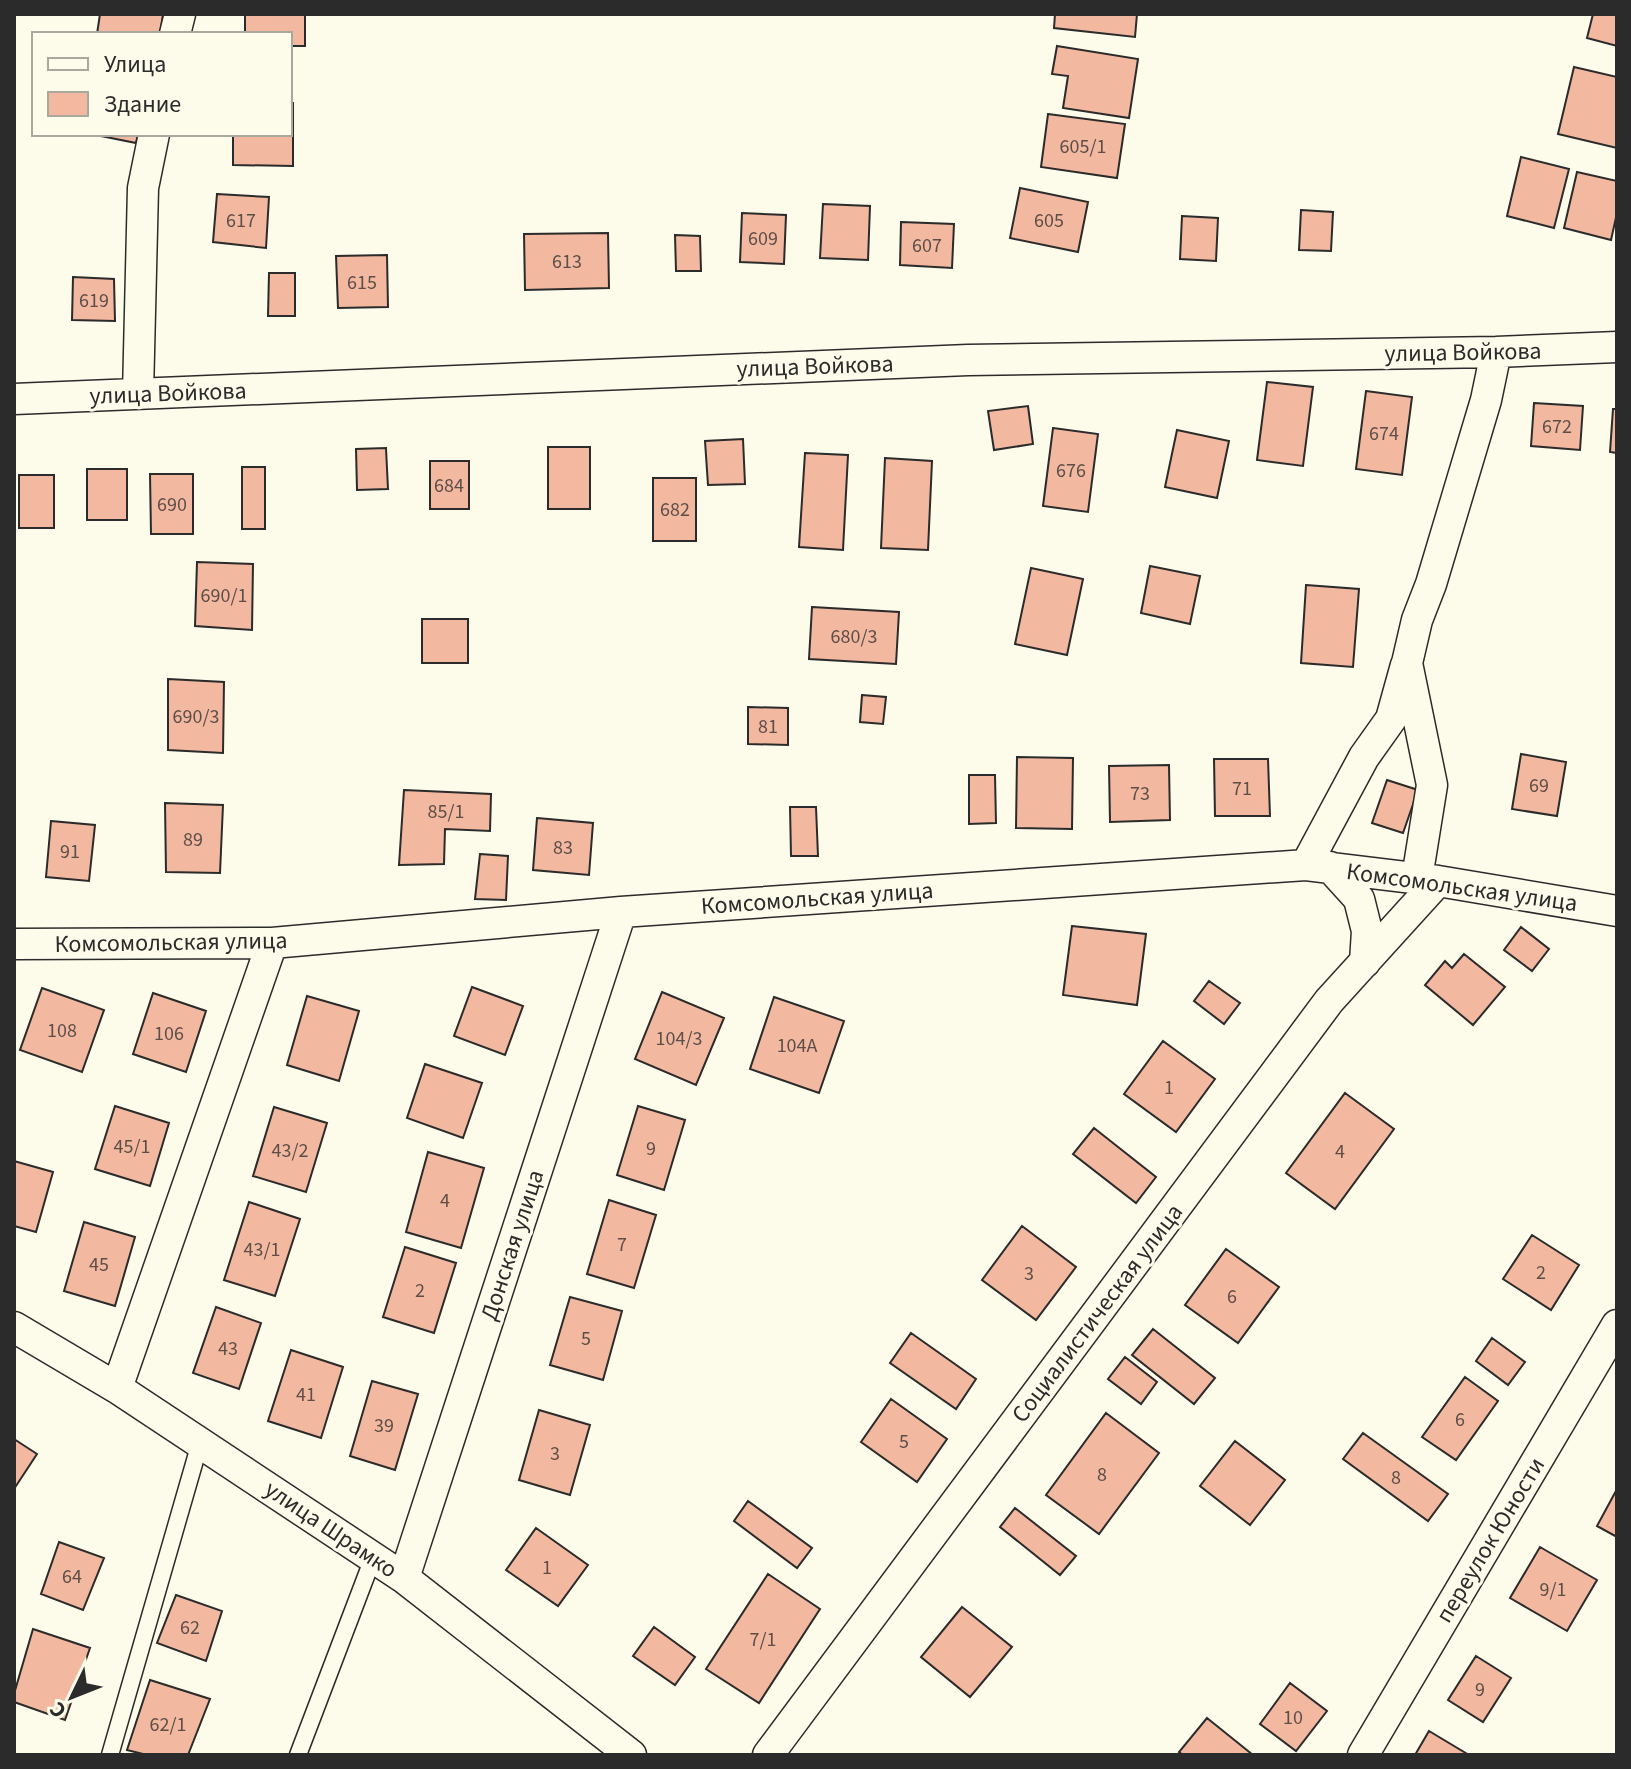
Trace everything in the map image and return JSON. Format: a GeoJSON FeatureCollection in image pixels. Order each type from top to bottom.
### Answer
{"type":"FeatureCollection","features":[{"type":"Feature","properties":{"kind":"street"},"geometry":{"type":"LineString","coordinates":[[138,394],[143,188],[154,136]]}},
{"type":"Feature","properties":{"kind":"street","name":"улица Войкова"},"geometry":{"type":"LineString","coordinates":[[14,399],[968,360],[1496,352],[1616,343]]}},
{"type":"Feature","properties":{"kind":"street"},"geometry":{"type":"LineString","coordinates":[[1365,962],[1367,931],[1359,899],[1318,866],[1364,757],[1391,719],[1417,620],[1486,400],[1496,352]]}},
{"type":"Feature","properties":{"kind":"street"},"geometry":{"type":"LineString","coordinates":[[1407,663],[1432,785],[1427,879]]}},
{"type":"Feature","properties":{"kind":"street","name":"Комсомольская улица"},"geometry":{"type":"LineString","coordinates":[[14,944],[272,943],[621,912],[1318,866],[1427,879],[1617,911]]}},
{"type":"Feature","properties":{"kind":"street","name":"Социалистическая улица"},"geometry":{"type":"LineString","coordinates":[[768,1755],[1329,1001],[1365,962],[1427,879]]}},
{"type":"Feature","properties":{"kind":"street","name":"Донская улица"},"geometry":{"type":"LineString","coordinates":[[404,1578],[621,912]]}},
{"type":"Feature","properties":{"kind":"street"},"geometry":{"type":"LineString","coordinates":[[117,1388],[272,943]]}},
{"type":"Feature","properties":{"kind":"street","name":"переулок Юности"},"geometry":{"type":"LineString","coordinates":[[1363,1755],[1617,1325]]}},
{"type":"Feature","properties":{"kind":"street","name":"улица Шрамко"},"geometry":{"type":"LineString","coordinates":[[14,1327],[117,1388],[404,1578],[631,1755]]}},
{"type":"Feature","properties":{"kind":"lane"},"geometry":{"type":"LineString","coordinates":[[110,1755],[200,1443]]}},
{"type":"Feature","properties":{"kind":"lane"},"geometry":{"type":"LineString","coordinates":[[298,1755],[373,1558]]}},
{"type":"Feature","properties":{"kind":"building"},"geometry":{"type":"Polygon","coordinates":[[[100,14],[163,14],[160,32],[97,32],[100,14]]]}},
{"type":"Feature","properties":{"kind":"building"},"geometry":{"type":"Polygon","coordinates":[[[245,14],[305,14],[305,46],[292,46],[292,32],[245,32],[245,14]]]}},
{"type":"Feature","properties":{"kind":"building"},"geometry":{"type":"Polygon","coordinates":[[[1055,14],[1137,14],[1135,37],[1054,28],[1055,14]]]}},
{"type":"Feature","properties":{"kind":"building"},"geometry":{"type":"Polygon","coordinates":[[[1593,14],[1617,14],[1617,46],[1587,38],[1593,14]]]}},
{"type":"Feature","properties":{"kind":"building"},"geometry":{"type":"Polygon","coordinates":[[[1057,46],[1138,59],[1129,118],[1063,108],[1068,76],[1052,74],[1057,46]]]}},
{"type":"Feature","properties":{"kind":"building"},"geometry":{"type":"Polygon","coordinates":[[[1574,67],[1617,77],[1617,148],[1558,134],[1574,67]]]}},
{"type":"Feature","properties":{"kind":"building"},"geometry":{"type":"Polygon","coordinates":[[[293,103],[293,166],[233,165],[233,136],[292,136],[293,103]]]}},
{"type":"Feature","properties":{"kind":"building"},"geometry":{"type":"Polygon","coordinates":[[[1048,114],[1125,124],[1117,178],[1041,167],[1048,114]]]}},
{"type":"Feature","properties":{"kind":"building"},"geometry":{"type":"Polygon","coordinates":[[[101,136],[138,136],[136,143],[101,136]]]}},
{"type":"Feature","properties":{"kind":"building"},"geometry":{"type":"Polygon","coordinates":[[[1521,157],[1569,169],[1554,228],[1507,216],[1521,157]]]}},
{"type":"Feature","properties":{"kind":"building"},"geometry":{"type":"Polygon","coordinates":[[[1577,172],[1617,181],[1617,213],[1611,240],[1564,228],[1577,172]]]}},
{"type":"Feature","properties":{"kind":"building"},"geometry":{"type":"Polygon","coordinates":[[[1020,188],[1088,202],[1078,252],[1010,238],[1020,188]]]}},
{"type":"Feature","properties":{"kind":"building"},"geometry":{"type":"Polygon","coordinates":[[[217,194],[269,197],[266,248],[213,242],[217,194]]]}},
{"type":"Feature","properties":{"kind":"building"},"geometry":{"type":"Polygon","coordinates":[[[823,204],[870,206],[868,260],[820,258],[823,204]]]}},
{"type":"Feature","properties":{"kind":"building"},"geometry":{"type":"Polygon","coordinates":[[[1301,210],[1333,212],[1331,251],[1299,250],[1301,210]]]}},
{"type":"Feature","properties":{"kind":"building"},"geometry":{"type":"Polygon","coordinates":[[[742,213],[786,215],[784,264],[740,262],[742,213]]]}},
{"type":"Feature","properties":{"kind":"building"},"geometry":{"type":"Polygon","coordinates":[[[1182,216],[1218,218],[1216,261],[1180,259],[1182,216]]]}},
{"type":"Feature","properties":{"kind":"building"},"geometry":{"type":"Polygon","coordinates":[[[901,222],[954,224],[952,268],[900,265],[901,222]]]}},
{"type":"Feature","properties":{"kind":"building"},"geometry":{"type":"Polygon","coordinates":[[[608,233],[609,288],[525,290],[524,234],[608,233]]]}},
{"type":"Feature","properties":{"kind":"building"},"geometry":{"type":"Polygon","coordinates":[[[675,235],[700,236],[701,271],[676,271],[675,235]]]}},
{"type":"Feature","properties":{"kind":"building"},"geometry":{"type":"Polygon","coordinates":[[[387,255],[388,307],[338,308],[336,256],[387,255]]]}},
{"type":"Feature","properties":{"kind":"building"},"geometry":{"type":"Polygon","coordinates":[[[269,273],[295,273],[295,316],[268,316],[269,273]]]}},
{"type":"Feature","properties":{"kind":"building"},"geometry":{"type":"Polygon","coordinates":[[[73,277],[114,279],[115,321],[72,320],[73,277]]]}},
{"type":"Feature","properties":{"kind":"building"},"geometry":{"type":"Polygon","coordinates":[[[1267,382],[1313,387],[1303,466],[1257,460],[1267,382]]]}},
{"type":"Feature","properties":{"kind":"building"},"geometry":{"type":"Polygon","coordinates":[[[1366,391],[1412,397],[1402,475],[1356,469],[1366,391]]]}},
{"type":"Feature","properties":{"kind":"building"},"geometry":{"type":"Polygon","coordinates":[[[1534,403],[1583,406],[1580,450],[1531,446],[1534,403]]]}},
{"type":"Feature","properties":{"kind":"building"},"geometry":{"type":"Polygon","coordinates":[[[1028,406],[1033,444],[994,450],[988,411],[1028,406]]]}},
{"type":"Feature","properties":{"kind":"building"},"geometry":{"type":"Polygon","coordinates":[[[1613,409],[1617,409],[1617,453],[1610,452],[1613,409]]]}},
{"type":"Feature","properties":{"kind":"building"},"geometry":{"type":"Polygon","coordinates":[[[1053,428],[1098,434],[1088,512],[1043,506],[1053,428]]]}},
{"type":"Feature","properties":{"kind":"building"},"geometry":{"type":"Polygon","coordinates":[[[1177,430],[1229,441],[1217,498],[1165,487],[1177,430]]]}},
{"type":"Feature","properties":{"kind":"building"},"geometry":{"type":"Polygon","coordinates":[[[743,439],[745,484],[708,485],[705,441],[743,439]]]}},
{"type":"Feature","properties":{"kind":"building"},"geometry":{"type":"Polygon","coordinates":[[[548,447],[590,447],[590,509],[548,509],[548,447]]]}},
{"type":"Feature","properties":{"kind":"building"},"geometry":{"type":"Polygon","coordinates":[[[386,448],[388,489],[357,490],[356,449],[386,448]]]}},
{"type":"Feature","properties":{"kind":"building"},"geometry":{"type":"Polygon","coordinates":[[[805,453],[848,455],[843,550],[799,547],[805,453]]]}},
{"type":"Feature","properties":{"kind":"building"},"geometry":{"type":"Polygon","coordinates":[[[885,458],[932,461],[928,550],[881,548],[885,458]]]}},
{"type":"Feature","properties":{"kind":"building"},"geometry":{"type":"Polygon","coordinates":[[[430,461],[469,461],[469,509],[430,509],[430,461]]]}},
{"type":"Feature","properties":{"kind":"building"},"geometry":{"type":"Polygon","coordinates":[[[242,467],[265,467],[265,529],[242,529],[242,467]]]}},
{"type":"Feature","properties":{"kind":"building"},"geometry":{"type":"Polygon","coordinates":[[[87,469],[127,469],[127,520],[87,520],[87,469]]]}},
{"type":"Feature","properties":{"kind":"building"},"geometry":{"type":"Polygon","coordinates":[[[150,474],[193,474],[193,534],[151,534],[150,474]]]}},
{"type":"Feature","properties":{"kind":"building"},"geometry":{"type":"Polygon","coordinates":[[[19,475],[54,475],[54,528],[19,528],[19,475]]]}},
{"type":"Feature","properties":{"kind":"building"},"geometry":{"type":"Polygon","coordinates":[[[653,478],[696,478],[696,541],[653,541],[653,478]]]}},
{"type":"Feature","properties":{"kind":"building"},"geometry":{"type":"Polygon","coordinates":[[[197,562],[253,564],[252,630],[195,626],[197,562]]]}},
{"type":"Feature","properties":{"kind":"building"},"geometry":{"type":"Polygon","coordinates":[[[1150,566],[1200,576],[1190,624],[1141,613],[1150,566]]]}},
{"type":"Feature","properties":{"kind":"building"},"geometry":{"type":"Polygon","coordinates":[[[1031,568],[1083,579],[1067,655],[1015,644],[1031,568]]]}},
{"type":"Feature","properties":{"kind":"building"},"geometry":{"type":"Polygon","coordinates":[[[1306,585],[1359,589],[1353,667],[1301,663],[1306,585]]]}},
{"type":"Feature","properties":{"kind":"building"},"geometry":{"type":"Polygon","coordinates":[[[812,607],[899,612],[896,664],[809,659],[812,607]]]}},
{"type":"Feature","properties":{"kind":"building"},"geometry":{"type":"Polygon","coordinates":[[[422,619],[468,619],[468,663],[422,663],[422,619]]]}},
{"type":"Feature","properties":{"kind":"building"},"geometry":{"type":"Polygon","coordinates":[[[168,679],[224,682],[223,753],[168,750],[168,679]]]}},
{"type":"Feature","properties":{"kind":"building"},"geometry":{"type":"Polygon","coordinates":[[[862,695],[886,697],[883,724],[860,722],[862,695]]]}},
{"type":"Feature","properties":{"kind":"building"},"geometry":{"type":"Polygon","coordinates":[[[748,707],[788,708],[788,745],[748,744],[748,707]]]}},
{"type":"Feature","properties":{"kind":"building"},"geometry":{"type":"Polygon","coordinates":[[[1521,754],[1566,762],[1557,816],[1512,809],[1521,754]]]}},
{"type":"Feature","properties":{"kind":"building"},"geometry":{"type":"Polygon","coordinates":[[[1017,757],[1073,758],[1072,829],[1016,828],[1017,757]]]}},
{"type":"Feature","properties":{"kind":"building"},"geometry":{"type":"Polygon","coordinates":[[[1214,759],[1268,759],[1270,816],[1215,816],[1214,759]]]}},
{"type":"Feature","properties":{"kind":"building"},"geometry":{"type":"Polygon","coordinates":[[[1169,765],[1170,820],[1110,822],[1109,766],[1169,765]]]}},
{"type":"Feature","properties":{"kind":"building"},"geometry":{"type":"Polygon","coordinates":[[[969,775],[995,775],[996,823],[969,824],[969,775]]]}},
{"type":"Feature","properties":{"kind":"building"},"geometry":{"type":"Polygon","coordinates":[[[1387,780],[1418,790],[1403,833],[1372,823],[1387,780]]]}},
{"type":"Feature","properties":{"kind":"building"},"geometry":{"type":"Polygon","coordinates":[[[404,790],[491,794],[490,831],[445,829],[444,864],[399,865],[404,790]]]}},
{"type":"Feature","properties":{"kind":"building"},"geometry":{"type":"Polygon","coordinates":[[[165,803],[223,805],[220,873],[166,872],[165,803]]]}},
{"type":"Feature","properties":{"kind":"building"},"geometry":{"type":"Polygon","coordinates":[[[790,807],[816,807],[818,856],[791,856],[790,807]]]}},
{"type":"Feature","properties":{"kind":"building"},"geometry":{"type":"Polygon","coordinates":[[[537,818],[593,823],[589,875],[533,870],[537,818]]]}},
{"type":"Feature","properties":{"kind":"building"},"geometry":{"type":"Polygon","coordinates":[[[51,821],[95,825],[89,881],[46,877],[51,821]]]}},
{"type":"Feature","properties":{"kind":"building"},"geometry":{"type":"Polygon","coordinates":[[[480,854],[508,856],[506,900],[475,899],[480,854]]]}},
{"type":"Feature","properties":{"kind":"building"},"geometry":{"type":"Polygon","coordinates":[[[1072,926],[1146,934],[1137,1005],[1063,995],[1072,926]]]}},
{"type":"Feature","properties":{"kind":"building"},"geometry":{"type":"Polygon","coordinates":[[[1521,927],[1549,949],[1532,971],[1504,950],[1521,927]]]}},
{"type":"Feature","properties":{"kind":"building"},"geometry":{"type":"Polygon","coordinates":[[[1464,954],[1505,987],[1473,1025],[1425,985],[1445,961],[1452,968],[1464,954]]]}},
{"type":"Feature","properties":{"kind":"building"},"geometry":{"type":"Polygon","coordinates":[[[1209,981],[1240,1003],[1224,1024],[1194,1001],[1209,981]]]}},
{"type":"Feature","properties":{"kind":"building"},"geometry":{"type":"Polygon","coordinates":[[[472,987],[523,1006],[505,1055],[454,1036],[472,987]]]}},
{"type":"Feature","properties":{"kind":"building"},"geometry":{"type":"Polygon","coordinates":[[[42,988],[104,1010],[82,1072],[20,1050],[42,988]]]}},
{"type":"Feature","properties":{"kind":"building"},"geometry":{"type":"Polygon","coordinates":[[[662,992],[724,1018],[696,1085],[635,1059],[662,992]]]}},
{"type":"Feature","properties":{"kind":"building"},"geometry":{"type":"Polygon","coordinates":[[[153,993],[206,1011],[186,1072],[133,1054],[153,993]]]}},
{"type":"Feature","properties":{"kind":"building"},"geometry":{"type":"Polygon","coordinates":[[[307,996],[359,1011],[339,1081],[287,1065],[307,996]]]}},
{"type":"Feature","properties":{"kind":"building"},"geometry":{"type":"Polygon","coordinates":[[[774,997],[844,1021],[819,1093],[750,1069],[774,997]]]}},
{"type":"Feature","properties":{"kind":"building"},"geometry":{"type":"Polygon","coordinates":[[[1163,1041],[1215,1079],[1176,1132],[1124,1094],[1163,1041]]]}},
{"type":"Feature","properties":{"kind":"building"},"geometry":{"type":"Polygon","coordinates":[[[425,1064],[482,1083],[463,1138],[407,1118],[425,1064]]]}},
{"type":"Feature","properties":{"kind":"building"},"geometry":{"type":"Polygon","coordinates":[[[1345,1093],[1394,1129],[1335,1209],[1286,1173],[1345,1093]]]}},
{"type":"Feature","properties":{"kind":"building"},"geometry":{"type":"Polygon","coordinates":[[[115,1106],[169,1123],[150,1186],[95,1169],[115,1106]]]}},
{"type":"Feature","properties":{"kind":"building"},"geometry":{"type":"Polygon","coordinates":[[[638,1106],[685,1120],[664,1190],[617,1175],[638,1106]]]}},
{"type":"Feature","properties":{"kind":"building"},"geometry":{"type":"Polygon","coordinates":[[[274,1107],[327,1123],[306,1192],[253,1176],[274,1107]]]}},
{"type":"Feature","properties":{"kind":"building"},"geometry":{"type":"Polygon","coordinates":[[[1094,1128],[1156,1177],[1136,1203],[1073,1154],[1094,1128]]]}},
{"type":"Feature","properties":{"kind":"building"},"geometry":{"type":"Polygon","coordinates":[[[428,1152],[484,1168],[461,1248],[406,1232],[428,1152]]]}},
{"type":"Feature","properties":{"kind":"building"},"geometry":{"type":"Polygon","coordinates":[[[14,1161],[53,1172],[36,1232],[14,1226],[14,1161]]]}},
{"type":"Feature","properties":{"kind":"building"},"geometry":{"type":"Polygon","coordinates":[[[609,1200],[656,1215],[634,1288],[587,1274],[609,1200]]]}},
{"type":"Feature","properties":{"kind":"building"},"geometry":{"type":"Polygon","coordinates":[[[249,1202],[300,1219],[275,1296],[224,1280],[249,1202]]]}},
{"type":"Feature","properties":{"kind":"building"},"geometry":{"type":"Polygon","coordinates":[[[84,1222],[135,1237],[115,1306],[64,1291],[84,1222]]]}},
{"type":"Feature","properties":{"kind":"building"},"geometry":{"type":"Polygon","coordinates":[[[1022,1226],[1076,1267],[1036,1320],[982,1280],[1022,1226]]]}},
{"type":"Feature","properties":{"kind":"building"},"geometry":{"type":"Polygon","coordinates":[[[1532,1235],[1579,1265],[1551,1310],[1503,1279],[1532,1235]]]}},
{"type":"Feature","properties":{"kind":"building"},"geometry":{"type":"Polygon","coordinates":[[[405,1247],[456,1263],[434,1333],[383,1317],[405,1247]]]}},
{"type":"Feature","properties":{"kind":"building"},"geometry":{"type":"Polygon","coordinates":[[[1226,1249],[1279,1287],[1238,1343],[1185,1305],[1226,1249]]]}},
{"type":"Feature","properties":{"kind":"building"},"geometry":{"type":"Polygon","coordinates":[[[570,1297],[622,1311],[603,1380],[550,1365],[570,1297]]]}},
{"type":"Feature","properties":{"kind":"building"},"geometry":{"type":"Polygon","coordinates":[[[216,1307],[261,1323],[239,1389],[193,1373],[216,1307]]]}},
{"type":"Feature","properties":{"kind":"building"},"geometry":{"type":"Polygon","coordinates":[[[1153,1329],[1215,1378],[1194,1404],[1132,1355],[1153,1329]]]}},
{"type":"Feature","properties":{"kind":"building"},"geometry":{"type":"Polygon","coordinates":[[[911,1333],[976,1379],[956,1409],[890,1363],[911,1333]]]}},
{"type":"Feature","properties":{"kind":"building"},"geometry":{"type":"Polygon","coordinates":[[[1492,1338],[1525,1362],[1508,1385],[1476,1361],[1492,1338]]]}},
{"type":"Feature","properties":{"kind":"building"},"geometry":{"type":"Polygon","coordinates":[[[291,1350],[343,1367],[321,1438],[268,1421],[291,1350]]]}},
{"type":"Feature","properties":{"kind":"building"},"geometry":{"type":"Polygon","coordinates":[[[1125,1357],[1157,1382],[1141,1404],[1108,1379],[1125,1357]]]}},
{"type":"Feature","properties":{"kind":"building"},"geometry":{"type":"Polygon","coordinates":[[[1465,1377],[1498,1401],[1456,1460],[1422,1437],[1465,1377]]]}},
{"type":"Feature","properties":{"kind":"building"},"geometry":{"type":"Polygon","coordinates":[[[372,1381],[418,1394],[395,1470],[350,1456],[372,1381]]]}},
{"type":"Feature","properties":{"kind":"building"},"geometry":{"type":"Polygon","coordinates":[[[891,1399],[947,1439],[917,1482],[861,1442],[891,1399]]]}},
{"type":"Feature","properties":{"kind":"building"},"geometry":{"type":"Polygon","coordinates":[[[539,1410],[590,1425],[570,1495],[519,1480],[539,1410]]]}},
{"type":"Feature","properties":{"kind":"building"},"geometry":{"type":"Polygon","coordinates":[[[1106,1413],[1159,1453],[1099,1534],[1046,1495],[1106,1413]]]}},
{"type":"Feature","properties":{"kind":"building"},"geometry":{"type":"Polygon","coordinates":[[[1363,1433],[1448,1494],[1428,1521],[1343,1459],[1363,1433]]]}},
{"type":"Feature","properties":{"kind":"building"},"geometry":{"type":"Polygon","coordinates":[[[14,1439],[37,1454],[14,1489],[14,1439]]]}},
{"type":"Feature","properties":{"kind":"building"},"geometry":{"type":"Polygon","coordinates":[[[1235,1441],[1285,1480],[1250,1525],[1200,1486],[1235,1441]]]}},
{"type":"Feature","properties":{"kind":"building"},"geometry":{"type":"Polygon","coordinates":[[[1617,1489],[1617,1537],[1597,1526],[1617,1489]]]}},
{"type":"Feature","properties":{"kind":"building"},"geometry":{"type":"Polygon","coordinates":[[[748,1501],[812,1548],[797,1568],[734,1521],[748,1501]]]}},
{"type":"Feature","properties":{"kind":"building"},"geometry":{"type":"Polygon","coordinates":[[[1015,1508],[1076,1556],[1060,1575],[1000,1527],[1015,1508]]]}},
{"type":"Feature","properties":{"kind":"building"},"geometry":{"type":"Polygon","coordinates":[[[536,1528],[588,1565],[558,1606],[506,1570],[536,1528]]]}},
{"type":"Feature","properties":{"kind":"building"},"geometry":{"type":"Polygon","coordinates":[[[59,1542],[104,1558],[83,1610],[41,1594],[59,1542]]]}},
{"type":"Feature","properties":{"kind":"building"},"geometry":{"type":"Polygon","coordinates":[[[1540,1547],[1597,1580],[1567,1631],[1510,1598],[1540,1547]]]}},
{"type":"Feature","properties":{"kind":"building"},"geometry":{"type":"Polygon","coordinates":[[[768,1574],[820,1609],[759,1703],[706,1669],[768,1574]]]}},
{"type":"Feature","properties":{"kind":"building"},"geometry":{"type":"Polygon","coordinates":[[[176,1595],[222,1611],[206,1661],[157,1643],[176,1595]]]}},
{"type":"Feature","properties":{"kind":"building"},"geometry":{"type":"Polygon","coordinates":[[[962,1607],[1012,1647],[970,1697],[921,1657],[962,1607]]]}},
{"type":"Feature","properties":{"kind":"building"},"geometry":{"type":"Polygon","coordinates":[[[654,1627],[695,1657],[675,1685],[633,1656],[654,1627]]]}},
{"type":"Feature","properties":{"kind":"building"},"geometry":{"type":"Polygon","coordinates":[[[33,1629],[90,1648],[65,1720],[14,1702],[33,1629]]]}},
{"type":"Feature","properties":{"kind":"building"},"geometry":{"type":"Polygon","coordinates":[[[1476,1656],[1511,1678],[1483,1722],[1448,1700],[1476,1656]]]}},
{"type":"Feature","properties":{"kind":"building"},"geometry":{"type":"Polygon","coordinates":[[[150,1680],[210,1699],[188,1755],[147,1755],[127,1750],[150,1680]]]}},
{"type":"Feature","properties":{"kind":"building"},"geometry":{"type":"Polygon","coordinates":[[[1290,1683],[1327,1711],[1296,1751],[1260,1724],[1290,1683]]]}},
{"type":"Feature","properties":{"kind":"building"},"geometry":{"type":"Polygon","coordinates":[[[1207,1718],[1253,1755],[1183,1755],[1179,1752],[1207,1718]]]}},
{"type":"Feature","properties":{"kind":"building"},"geometry":{"type":"Polygon","coordinates":[[[1429,1731],[1469,1755],[1415,1755],[1429,1731]]]}}]}
